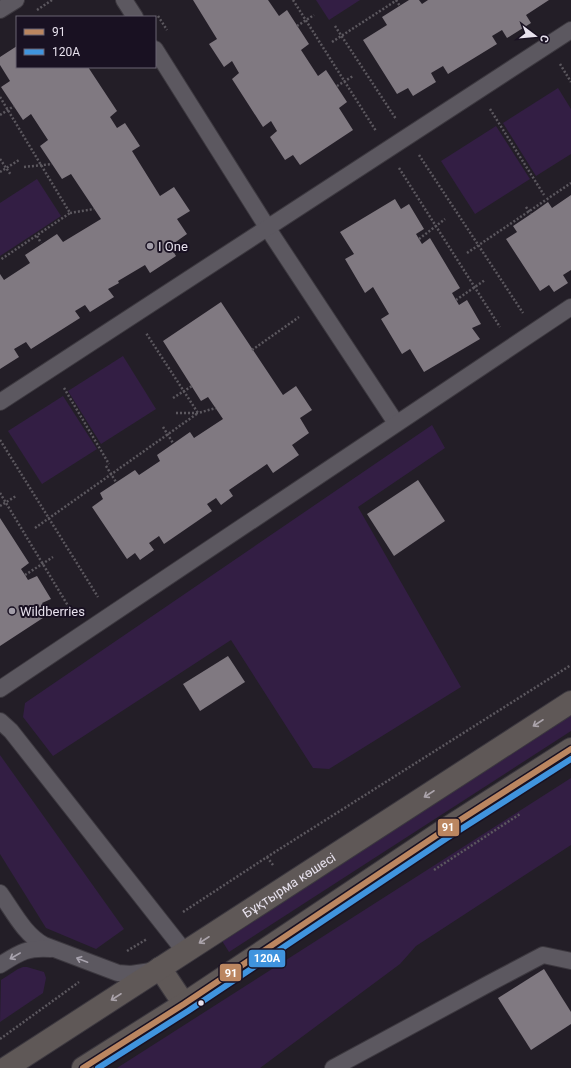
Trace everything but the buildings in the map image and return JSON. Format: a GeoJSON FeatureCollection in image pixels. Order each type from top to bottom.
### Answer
{"type":"FeatureCollection","features":[{"type":"Feature","properties":{"kind":"main road","name":"Бұқтырма көшесі"},"geometry":{"type":"LineString","coordinates":[[6,1068],[571,702]]}},
{"type":"Feature","properties":{"kind":"main road"},"geometry":{"type":"LineString","coordinates":[[83,1068],[184,1004],[443,831],[571,749]]}},
{"type":"Feature","properties":{"kind":"main road"},"geometry":{"type":"LineString","coordinates":[[160,968],[184,1004]]}},
{"type":"Feature","properties":{"kind":"lane"},"geometry":{"type":"LineString","coordinates":[[0,10],[16,0]]}},
{"type":"Feature","properties":{"kind":"lane"},"geometry":{"type":"LineString","coordinates":[[124,0],[134,16]]}},
{"type":"Feature","properties":{"kind":"lane"},"geometry":{"type":"LineString","coordinates":[[0,402],[571,30]]}},
{"type":"Feature","properties":{"kind":"lane"},"geometry":{"type":"LineString","coordinates":[[156,51],[268,227],[396,423]]}},
{"type":"Feature","properties":{"kind":"lane"},"geometry":{"type":"LineString","coordinates":[[0,689],[571,307]]}},
{"type":"Feature","properties":{"kind":"lane"},"geometry":{"type":"LineString","coordinates":[[0,721],[11,731],[185,952]]}},
{"type":"Feature","properties":{"kind":"lane"},"geometry":{"type":"LineString","coordinates":[[0,893],[35,940],[118,973],[141,974],[160,968]]}},
{"type":"Feature","properties":{"kind":"lane"},"geometry":{"type":"LineString","coordinates":[[0,905],[16,915]]}},
{"type":"Feature","properties":{"kind":"lane"},"geometry":{"type":"LineString","coordinates":[[0,965],[27,949],[41,948],[58,950]]}},
{"type":"Feature","properties":{"kind":"lane"},"geometry":{"type":"LineString","coordinates":[[333,1068],[543,955],[571,961]]}},
{"type":"Feature","properties":{"kind":"path"},"geometry":{"type":"LineString","coordinates":[[33,13],[52,0]]}},
{"type":"Feature","properties":{"kind":"path"},"geometry":{"type":"LineString","coordinates":[[292,0],[512,346]]}},
{"type":"Feature","properties":{"kind":"path"},"geometry":{"type":"LineString","coordinates":[[332,42],[396,0],[400,6]]}},
{"type":"Feature","properties":{"kind":"path"},"geometry":{"type":"LineString","coordinates":[[297,26],[314,15]]}},
{"type":"Feature","properties":{"kind":"path"},"geometry":{"type":"LineString","coordinates":[[335,26],[535,331]]}},
{"type":"Feature","properties":{"kind":"path"},"geometry":{"type":"LineString","coordinates":[[337,86],[353,76]]}},
{"type":"Feature","properties":{"kind":"path"},"geometry":{"type":"LineString","coordinates":[[478,90],[544,195]]}},
{"type":"Feature","properties":{"kind":"path"},"geometry":{"type":"LineString","coordinates":[[0,97],[70,213]]}},
{"type":"Feature","properties":{"kind":"path"},"geometry":{"type":"LineString","coordinates":[[0,115],[14,106]]}},
{"type":"Feature","properties":{"kind":"path"},"geometry":{"type":"LineString","coordinates":[[0,159],[11,176]]}},
{"type":"Feature","properties":{"kind":"path"},"geometry":{"type":"LineString","coordinates":[[0,172],[19,160]]}},
{"type":"Feature","properties":{"kind":"path"},"geometry":{"type":"LineString","coordinates":[[24,167],[52,164]]}},
{"type":"Feature","properties":{"kind":"path"},"geometry":{"type":"LineString","coordinates":[[467,253],[571,183]]}},
{"type":"Feature","properties":{"kind":"path"},"geometry":{"type":"LineString","coordinates":[[526,207],[530,212]]}},
{"type":"Feature","properties":{"kind":"path"},"geometry":{"type":"LineString","coordinates":[[0,260],[70,213],[94,209]]}},
{"type":"Feature","properties":{"kind":"path"},"geometry":{"type":"LineString","coordinates":[[419,238],[445,219]]}},
{"type":"Feature","properties":{"kind":"path"},"geometry":{"type":"LineString","coordinates":[[36,236],[41,243]]}},
{"type":"Feature","properties":{"kind":"path"},"geometry":{"type":"LineString","coordinates":[[456,300],[485,280]]}},
{"type":"Feature","properties":{"kind":"path"},"geometry":{"type":"LineString","coordinates":[[252,350],[305,314]]}},
{"type":"Feature","properties":{"kind":"path"},"geometry":{"type":"LineString","coordinates":[[134,315],[198,413]]}},
{"type":"Feature","properties":{"kind":"path"},"geometry":{"type":"LineString","coordinates":[[52,368],[116,482]]}},
{"type":"Feature","properties":{"kind":"path"},"geometry":{"type":"LineString","coordinates":[[172,398],[192,386]]}},
{"type":"Feature","properties":{"kind":"path"},"geometry":{"type":"LineString","coordinates":[[176,413],[198,413],[216,408]]}},
{"type":"Feature","properties":{"kind":"path"},"geometry":{"type":"LineString","coordinates":[[35,528],[198,413]]}},
{"type":"Feature","properties":{"kind":"path"},"geometry":{"type":"LineString","coordinates":[[162,427],[173,443]]}},
{"type":"Feature","properties":{"kind":"path"},"geometry":{"type":"LineString","coordinates":[[0,440],[109,616]]}},
{"type":"Feature","properties":{"kind":"path"},"geometry":{"type":"LineString","coordinates":[[0,493],[85,632]]}},
{"type":"Feature","properties":{"kind":"path"},"geometry":{"type":"LineString","coordinates":[[0,506],[16,496]]}},
{"type":"Feature","properties":{"kind":"path"},"geometry":{"type":"LineString","coordinates":[[25,575],[53,557]]}},
{"type":"Feature","properties":{"kind":"path"},"geometry":{"type":"LineString","coordinates":[[0,1039],[100,966],[149,938],[164,925],[268,857],[571,665]]}},
{"type":"Feature","properties":{"kind":"path"},"geometry":{"type":"LineString","coordinates":[[268,857],[274,867]]}},
{"type":"Feature","properties":{"kind":"shaded area"},"geometry":{"type":"Polygon","coordinates":[[[316,0],[360,0],[329,20],[316,0]]]}},
{"type":"Feature","properties":{"kind":"shaded area"},"geometry":{"type":"Polygon","coordinates":[[[558,88],[571,109],[571,154],[536,176],[503,123],[558,88]]]}},
{"type":"Feature","properties":{"kind":"shaded area"},"geometry":{"type":"Polygon","coordinates":[[[496,126],[530,179],[475,214],[441,161],[496,126]]]}},
{"type":"Feature","properties":{"kind":"shaded area"},"geometry":{"type":"Polygon","coordinates":[[[37,179],[61,216],[0,256],[0,203],[37,179]]]}},
{"type":"Feature","properties":{"kind":"shaded area"},"geometry":{"type":"Polygon","coordinates":[[[123,356],[156,409],[101,444],[68,391],[123,356]]]}},
{"type":"Feature","properties":{"kind":"shaded area"},"geometry":{"type":"Polygon","coordinates":[[[63,396],[97,449],[42,484],[8,431],[63,396]]]}},
{"type":"Feature","properties":{"kind":"shaded area"},"geometry":{"type":"Polygon","coordinates":[[[432,425],[445,448],[358,507],[461,687],[329,769],[313,768],[231,640],[53,756],[23,717],[25,703],[432,425]]]}},
{"type":"Feature","properties":{"kind":"shaded area"},"geometry":{"type":"Polygon","coordinates":[[[571,709],[571,731],[229,952],[219,936],[571,709]]]}},
{"type":"Feature","properties":{"kind":"shaded area"},"geometry":{"type":"Polygon","coordinates":[[[0,755],[124,929],[96,949],[46,928],[0,854],[0,755]]]}},
{"type":"Feature","properties":{"kind":"shaded area"},"geometry":{"type":"Polygon","coordinates":[[[571,778],[571,845],[416,946],[400,964],[260,1068],[117,1068],[571,778]]]}},
{"type":"Feature","properties":{"kind":"shaded area"},"geometry":{"type":"Polygon","coordinates":[[[23,967],[44,972],[46,978],[43,993],[0,1022],[1,980],[23,967]]]}},
{"type":"Feature","properties":{"kind":"transit line","name":"91"},"geometry":{"type":"LineString","coordinates":[[83,1068],[184,1004],[443,831],[571,749]]}},
{"type":"Feature","properties":{"kind":"transit line","name":"120А"},"geometry":{"type":"LineString","coordinates":[[98,1068],[188,1011],[447,838],[571,759]]}},
{"type":"Feature","properties":{"kind":"place","name":"I One"},"geometry":{"type":"Point","coordinates":[150,246]}},
{"type":"Feature","properties":{"kind":"place","name":"Wildberries"},"geometry":{"type":"Point","coordinates":[12,611]}}]}
